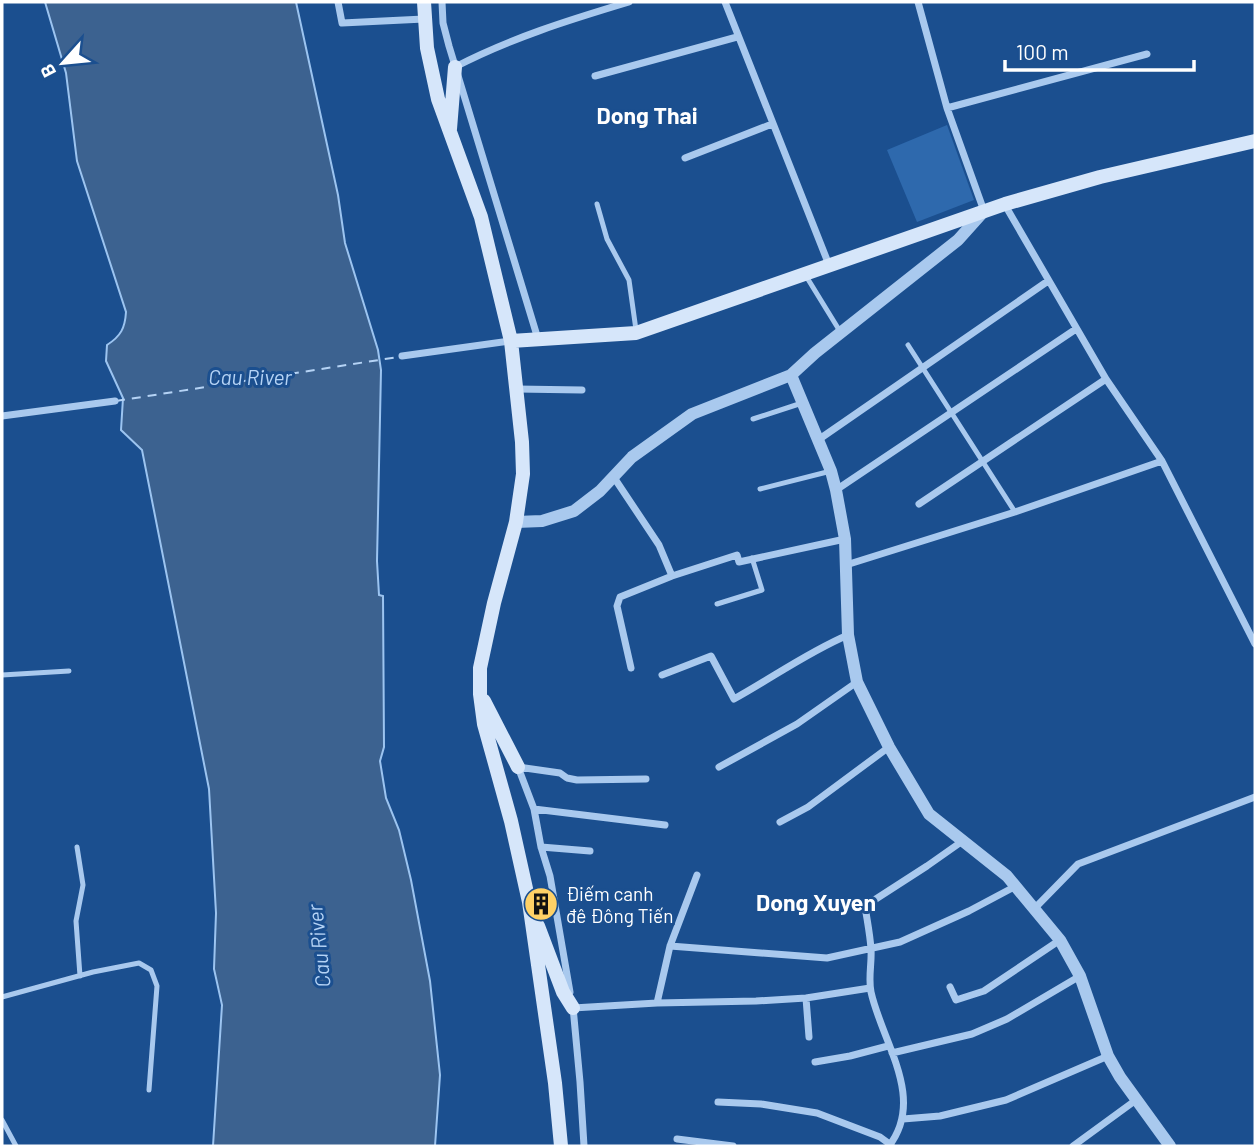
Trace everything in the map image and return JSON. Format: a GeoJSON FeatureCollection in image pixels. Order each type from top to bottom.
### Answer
{"type":"FeatureCollection","features":[{"type":"Feature","properties":{"kind":"main road"},"geometry":{"type":"LineString","coordinates":[[424,2],[433,78],[449,134],[481,217],[511,341],[517,389],[523,474],[516,522],[480,668],[480,694],[484,724],[511,821],[529,902],[555,1083],[561,1146]]}},
{"type":"Feature","properties":{"kind":"main road"},"geometry":{"type":"LineString","coordinates":[[449,134],[455,67]]}},
{"type":"Feature","properties":{"kind":"main road"},"geometry":{"type":"LineString","coordinates":[[511,341],[636,334],[1005,204],[1100,177],[1255,141]]}},
{"type":"Feature","properties":{"kind":"main road"},"geometry":{"type":"LineString","coordinates":[[480,694],[518,767]]}},
{"type":"Feature","properties":{"kind":"main road"},"geometry":{"type":"LineString","coordinates":[[529,902],[563,992],[573,1009]]}},
{"type":"Feature","properties":{"kind":"street"},"geometry":{"type":"LineString","coordinates":[[338,2],[342,23],[424,19]]}},
{"type":"Feature","properties":{"kind":"street"},"geometry":{"type":"LineString","coordinates":[[442,2],[443,23],[455,67],[538,340]]}},
{"type":"Feature","properties":{"kind":"street"},"geometry":{"type":"LineString","coordinates":[[455,67],[490,49],[536,31],[629,2]]}},
{"type":"Feature","properties":{"kind":"street"},"geometry":{"type":"LineString","coordinates":[[725,2],[829,266]]}},
{"type":"Feature","properties":{"kind":"street"},"geometry":{"type":"LineString","coordinates":[[516,522],[534,522],[574,511],[600,491],[649,443],[692,414],[791,375],[958,240],[984,211],[947,108],[918,2]]}},
{"type":"Feature","properties":{"kind":"street"},"geometry":{"type":"LineString","coordinates":[[595,76],[737,37]]}},
{"type":"Feature","properties":{"kind":"street"},"geometry":{"type":"LineString","coordinates":[[947,108],[1147,54]]}},
{"type":"Feature","properties":{"kind":"street"},"geometry":{"type":"LineString","coordinates":[[685,158],[772,124]]}},
{"type":"Feature","properties":{"kind":"street"},"geometry":{"type":"LineString","coordinates":[[1005,204],[1076,330],[1162,461],[1255,644]]}},
{"type":"Feature","properties":{"kind":"street"},"geometry":{"type":"LineString","coordinates":[[818,440],[1048,281]]}},
{"type":"Feature","properties":{"kind":"street"},"geometry":{"type":"LineString","coordinates":[[836,490],[1076,330]]}},
{"type":"Feature","properties":{"kind":"street"},"geometry":{"type":"LineString","coordinates":[[402,356],[511,341]]}},
{"type":"Feature","properties":{"kind":"street"},"geometry":{"type":"LineString","coordinates":[[791,375],[831,471],[836,490],[845,540],[848,635],[856,682],[889,747],[929,814],[1017,886],[1060,940],[1080,976],[1108,1056],[1170,1146]]}},
{"type":"Feature","properties":{"kind":"street"},"geometry":{"type":"LineString","coordinates":[[919,504],[1106,379]]}},
{"type":"Feature","properties":{"kind":"street"},"geometry":{"type":"LineString","coordinates":[[517,389],[583,390]]}},
{"type":"Feature","properties":{"kind":"street"},"geometry":{"type":"LineString","coordinates":[[2,416],[115,401]]}},
{"type":"Feature","properties":{"kind":"street"},"geometry":{"type":"LineString","coordinates":[[846,565],[1015,512],[1162,461]]}},
{"type":"Feature","properties":{"kind":"street"},"geometry":{"type":"LineString","coordinates":[[613,476],[659,545],[672,576]]}},
{"type":"Feature","properties":{"kind":"street"},"geometry":{"type":"LineString","coordinates":[[631,668],[617,606],[620,597],[672,576],[737,555],[739,562],[845,540]]}},
{"type":"Feature","properties":{"kind":"street"},"geometry":{"type":"LineString","coordinates":[[662,675],[711,656],[734,699],[821,646],[848,635]]}},
{"type":"Feature","properties":{"kind":"street"},"geometry":{"type":"LineString","coordinates":[[719,767],[797,724],[856,682]]}},
{"type":"Feature","properties":{"kind":"street"},"geometry":{"type":"LineString","coordinates":[[780,822],[808,807],[889,747]]}},
{"type":"Feature","properties":{"kind":"street"},"geometry":{"type":"LineString","coordinates":[[583,1146],[573,1009],[550,876],[534,809],[518,767],[560,773],[577,780],[646,779]]}},
{"type":"Feature","properties":{"kind":"street"},"geometry":{"type":"LineString","coordinates":[[1035,908],[1078,864],[1255,797]]}},
{"type":"Feature","properties":{"kind":"street"},"geometry":{"type":"LineString","coordinates":[[534,809],[665,825]]}},
{"type":"Feature","properties":{"kind":"street"},"geometry":{"type":"LineString","coordinates":[[718,1102],[761,1104],[817,1112],[880,1137],[890,1146],[903,1119],[904,1096],[900,1074],[870,988],[872,949],[865,906],[964,840]]}},
{"type":"Feature","properties":{"kind":"street"},"geometry":{"type":"LineString","coordinates":[[541,847],[590,851]]}},
{"type":"Feature","properties":{"kind":"street"},"geometry":{"type":"LineString","coordinates":[[657,1003],[670,946],[697,875]]}},
{"type":"Feature","properties":{"kind":"street"},"geometry":{"type":"LineString","coordinates":[[670,946],[827,958],[900,942],[1017,886]]}},
{"type":"Feature","properties":{"kind":"street"},"geometry":{"type":"LineString","coordinates":[[950,987],[956,1000],[984,991],[1060,940]]}},
{"type":"Feature","properties":{"kind":"street"},"geometry":{"type":"LineString","coordinates":[[815,1062],[972,1034],[1007,1019],[1080,976]]}},
{"type":"Feature","properties":{"kind":"street"},"geometry":{"type":"LineString","coordinates":[[573,1009],[806,998],[870,988]]}},
{"type":"Feature","properties":{"kind":"street"},"geometry":{"type":"LineString","coordinates":[[806,998],[809,1037]]}},
{"type":"Feature","properties":{"kind":"street"},"geometry":{"type":"LineString","coordinates":[[903,1119],[940,1116],[1006,1100],[1108,1056]]}},
{"type":"Feature","properties":{"kind":"street"},"geometry":{"type":"LineString","coordinates":[[1073,1146],[1136,1100]]}},
{"type":"Feature","properties":{"kind":"street"},"geometry":{"type":"LineString","coordinates":[[677,1139],[733,1146]]}},
{"type":"Feature","properties":{"kind":"lane"},"geometry":{"type":"LineString","coordinates":[[597,204],[607,239],[629,280],[636,334]]}},
{"type":"Feature","properties":{"kind":"lane"},"geometry":{"type":"LineString","coordinates":[[805,275],[841,333]]}},
{"type":"Feature","properties":{"kind":"lane"},"geometry":{"type":"LineString","coordinates":[[908,345],[1015,512]]}},
{"type":"Feature","properties":{"kind":"lane"},"geometry":{"type":"LineString","coordinates":[[752,419],[802,403]]}},
{"type":"Feature","properties":{"kind":"lane"},"geometry":{"type":"LineString","coordinates":[[760,489],[831,471]]}},
{"type":"Feature","properties":{"kind":"lane"},"geometry":{"type":"LineString","coordinates":[[716,604],[762,590],[752,558]]}},
{"type":"Feature","properties":{"kind":"lane"},"geometry":{"type":"LineString","coordinates":[[2,675],[69,671]]}},
{"type":"Feature","properties":{"kind":"lane"},"geometry":{"type":"LineString","coordinates":[[77,847],[83,885],[76,921],[80,976]]}},
{"type":"Feature","properties":{"kind":"lane"},"geometry":{"type":"LineString","coordinates":[[2,997],[139,963],[151,970],[158,986],[149,1090]]}},
{"type":"Feature","properties":{"kind":"lane"},"geometry":{"type":"LineString","coordinates":[[2,1120],[16,1146]]}},
{"type":"Feature","properties":{"kind":"shaded area"},"geometry":{"type":"Polygon","coordinates":[[[947,125],[974,200],[917,222],[887,150],[947,125]]]}},
{"type":"Feature","properties":{"kind":"water","name":"Cau River"},"geometry":{"type":"Polygon","coordinates":[[[45,2],[296,2],[338,195],[345,243],[378,350],[381,370],[377,561],[379,595],[383,596],[384,747],[380,761],[386,798],[399,830],[411,880],[430,981],[440,1075],[435,1146],[213,1146],[222,1005],[214,969],[216,913],[209,789],[142,450],[121,430],[123,398],[106,361],[107,345],[121,331],[126,312],[77,161],[66,73],[45,2]]]}},
{"type":"Feature","properties":{"kind":"building","name":"Điếm canh đê Đông Tiến"},"geometry":{"type":"Polygon","coordinates":[[[545,896],[548,910],[540,911],[538,897],[545,896]]]}},
{"type":"Feature","properties":{"kind":"ferry route"},"geometry":{"type":"LineString","coordinates":[[116,401],[398,357]]}},
{"type":"Feature","properties":{"kind":"place","name":"Điếm canh đê Đông Tiến"},"geometry":{"type":"Point","coordinates":[541,904]}},
{"type":"Feature","properties":{"kind":"district","name":"Dong Thai"},"geometry":{"type":"Point","coordinates":[647,115]}},
{"type":"Feature","properties":{"kind":"district","name":"Dong Xuyen"},"geometry":{"type":"Point","coordinates":[816,902]}}]}
